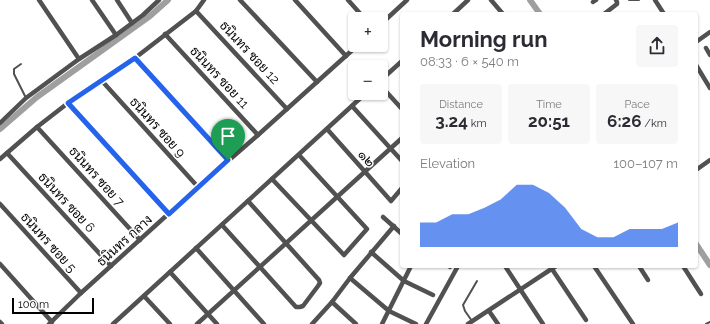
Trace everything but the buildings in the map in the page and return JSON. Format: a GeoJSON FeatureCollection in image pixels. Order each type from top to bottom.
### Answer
{"type":"FeatureCollection","features":[{"type":"Feature","properties":{"kind":"street"},"geometry":{"type":"LineString","coordinates":[[39,0],[79,59]]}},
{"type":"Feature","properties":{"kind":"street"},"geometry":{"type":"LineString","coordinates":[[92,0],[116,35]]}},
{"type":"Feature","properties":{"kind":"street"},"geometry":{"type":"LineString","coordinates":[[117,0],[132,23]]}},
{"type":"Feature","properties":{"kind":"street"},"geometry":{"type":"LineString","coordinates":[[0,123],[26,98],[79,59],[116,35],[143,15],[159,0]]}},
{"type":"Feature","properties":{"kind":"street"},"geometry":{"type":"LineString","coordinates":[[0,159],[68,103],[135,58],[196,11],[204,0]]}},
{"type":"Feature","properties":{"kind":"street"},"geometry":{"type":"LineString","coordinates":[[240,0],[317,82]]}},
{"type":"Feature","properties":{"kind":"street"},"geometry":{"type":"LineString","coordinates":[[295,0],[346,56]]}},
{"type":"Feature","properties":{"kind":"street"},"geometry":{"type":"LineString","coordinates":[[348,0],[359,12]]}},
{"type":"Feature","properties":{"kind":"street"},"geometry":{"type":"LineString","coordinates":[[456,12],[468,0]]}},
{"type":"Feature","properties":{"kind":"street"},"geometry":{"type":"LineString","coordinates":[[490,0],[501,12]]}},
{"type":"Feature","properties":{"kind":"street"},"geometry":{"type":"LineString","coordinates":[[607,12],[617,4],[616,0]]}},
{"type":"Feature","properties":{"kind":"street"},"geometry":{"type":"LineString","coordinates":[[655,0],[663,12]]}},
{"type":"Feature","properties":{"kind":"street"},"geometry":{"type":"LineString","coordinates":[[388,17],[404,1]]}},
{"type":"Feature","properties":{"kind":"street","name":"ธนินทร ซอย 12"},"geometry":{"type":"LineString","coordinates":[[196,11],[287,109]]}},
{"type":"Feature","properties":{"kind":"street"},"geometry":{"type":"LineString","coordinates":[[698,41],[710,32]]}},
{"type":"Feature","properties":{"kind":"street","name":"ธนินทร ซอย 11"},"geometry":{"type":"LineString","coordinates":[[165,34],[258,135]]}},
{"type":"Feature","properties":{"kind":"street"},"geometry":{"type":"LineString","coordinates":[[706,48],[710,55]]}},
{"type":"Feature","properties":{"kind":"street","name":"ธนินทร กลาง"},"geometry":{"type":"LineString","coordinates":[[50,323],[198,187],[350,52]]}},
{"type":"Feature","properties":{"kind":"street"},"geometry":{"type":"LineString","coordinates":[[135,58],[228,160]]}},
{"type":"Feature","properties":{"kind":"street"},"geometry":{"type":"LineString","coordinates":[[388,74],[400,63]]}},
{"type":"Feature","properties":{"kind":"street"},"geometry":{"type":"LineString","coordinates":[[698,68],[710,88]]}},
{"type":"Feature","properties":{"kind":"street","name":"ธนินทร ซอย 9"},"geometry":{"type":"LineString","coordinates":[[102,81],[198,187]]}},
{"type":"Feature","properties":{"kind":"street"},"geometry":{"type":"LineString","coordinates":[[388,94],[400,107]]}},
{"type":"Feature","properties":{"kind":"street"},"geometry":{"type":"LineString","coordinates":[[113,324],[358,100]]}},
{"type":"Feature","properties":{"kind":"street"},"geometry":{"type":"LineString","coordinates":[[68,103],[169,214]]}},
{"type":"Feature","properties":{"kind":"street"},"geometry":{"type":"LineString","coordinates":[[352,106],[400,159]]}},
{"type":"Feature","properties":{"kind":"street","name":"ธนินทร ซอย 7"},"geometry":{"type":"LineString","coordinates":[[37,127],[140,240]]}},
{"type":"Feature","properties":{"kind":"street","name":"๑๒"},"geometry":{"type":"LineString","coordinates":[[327,129],[392,201],[400,191]]}},
{"type":"Feature","properties":{"kind":"street"},"geometry":{"type":"LineString","coordinates":[[197,324],[400,140]]}},
{"type":"Feature","properties":{"kind":"street","name":"ธนินทร ซอย 6"},"geometry":{"type":"LineString","coordinates":[[7,153],[111,266]]}},
{"type":"Feature","properties":{"kind":"street"},"geometry":{"type":"LineString","coordinates":[[272,179],[344,255],[366,229],[299,155]]}},
{"type":"Feature","properties":{"kind":"street"},"geometry":{"type":"LineString","coordinates":[[698,169],[710,160]]}},
{"type":"Feature","properties":{"kind":"street"},"geometry":{"type":"LineString","coordinates":[[222,225],[296,307],[303,306],[320,283],[317,277],[248,201]]}},
{"type":"Feature","properties":{"kind":"street","name":"ธนินทร ซอย 5"},"geometry":{"type":"LineString","coordinates":[[0,204],[81,294]]}},
{"type":"Feature","properties":{"kind":"street"},"geometry":{"type":"LineString","coordinates":[[383,217],[400,232]]}},
{"type":"Feature","properties":{"kind":"street"},"geometry":{"type":"LineString","coordinates":[[312,324],[332,302],[371,252],[394,226]]}},
{"type":"Feature","properties":{"kind":"street"},"geometry":{"type":"LineString","coordinates":[[196,248],[264,324]]}},
{"type":"Feature","properties":{"kind":"street"},"geometry":{"type":"LineString","coordinates":[[371,252],[404,281],[433,295]]}},
{"type":"Feature","properties":{"kind":"street"},"geometry":{"type":"LineString","coordinates":[[0,264],[50,323]]}},
{"type":"Feature","properties":{"kind":"street"},"geometry":{"type":"LineString","coordinates":[[382,324],[410,268]]}},
{"type":"Feature","properties":{"kind":"street"},"geometry":{"type":"LineString","coordinates":[[426,324],[457,268]]}},
{"type":"Feature","properties":{"kind":"street"},"geometry":{"type":"LineString","coordinates":[[506,268],[543,324]]}},
{"type":"Feature","properties":{"kind":"street"},"geometry":{"type":"LineString","coordinates":[[470,323],[552,268]]}},
{"type":"Feature","properties":{"kind":"street"},"geometry":{"type":"LineString","coordinates":[[554,268],[586,320]]}},
{"type":"Feature","properties":{"kind":"street"},"geometry":{"type":"LineString","coordinates":[[595,268],[633,324]]}},
{"type":"Feature","properties":{"kind":"street"},"geometry":{"type":"LineString","coordinates":[[640,268],[648,280]]}},
{"type":"Feature","properties":{"kind":"street"},"geometry":{"type":"LineString","coordinates":[[684,268],[701,294]]}},
{"type":"Feature","properties":{"kind":"street"},"geometry":{"type":"LineString","coordinates":[[170,272],[217,324]]}},
{"type":"Feature","properties":{"kind":"street"},"geometry":{"type":"LineString","coordinates":[[350,278],[389,311],[416,324]]}},
{"type":"Feature","properties":{"kind":"street"},"geometry":{"type":"LineString","coordinates":[[144,296],[170,324]]}},
{"type":"Feature","properties":{"kind":"street"},"geometry":{"type":"LineString","coordinates":[[332,302],[356,324]]}},
{"type":"Feature","properties":{"kind":"street"},"geometry":{"type":"LineString","coordinates":[[489,311],[498,324]]}},
{"type":"Feature","properties":{"kind":"street"},"geometry":{"type":"LineString","coordinates":[[118,320],[122,324]]}},
{"type":"Feature","properties":{"kind":"lane"},"geometry":{"type":"LineString","coordinates":[[629,0],[639,0]]}},
{"type":"Feature","properties":{"kind":"lane"},"geometry":{"type":"LineString","coordinates":[[22,64],[14,69],[14,74],[26,98]]}},
{"type":"Feature","properties":{"kind":"lane"},"geometry":{"type":"LineString","coordinates":[[470,323],[463,305],[477,281]]}},
{"type":"Feature","properties":{"kind":"lane"},"geometry":{"type":"LineString","coordinates":[[706,324],[710,322]]}},
{"type":"Feature","properties":{"kind":"waterway"},"geometry":{"type":"LineString","coordinates":[[0,129],[37,97],[150,16],[168,0]]}},
{"type":"Feature","properties":{"kind":"waterway"},"geometry":{"type":"LineString","coordinates":[[530,0],[539,12]]}},
{"type":"Feature","properties":{"kind":"waterway"},"geometry":{"type":"LineString","coordinates":[[698,247],[710,265]]}},
{"type":"Feature","properties":{"kind":"route"},"geometry":{"type":"LineString","coordinates":[[135,58],[228,160],[169,214],[68,103],[135,58]]}}]}
